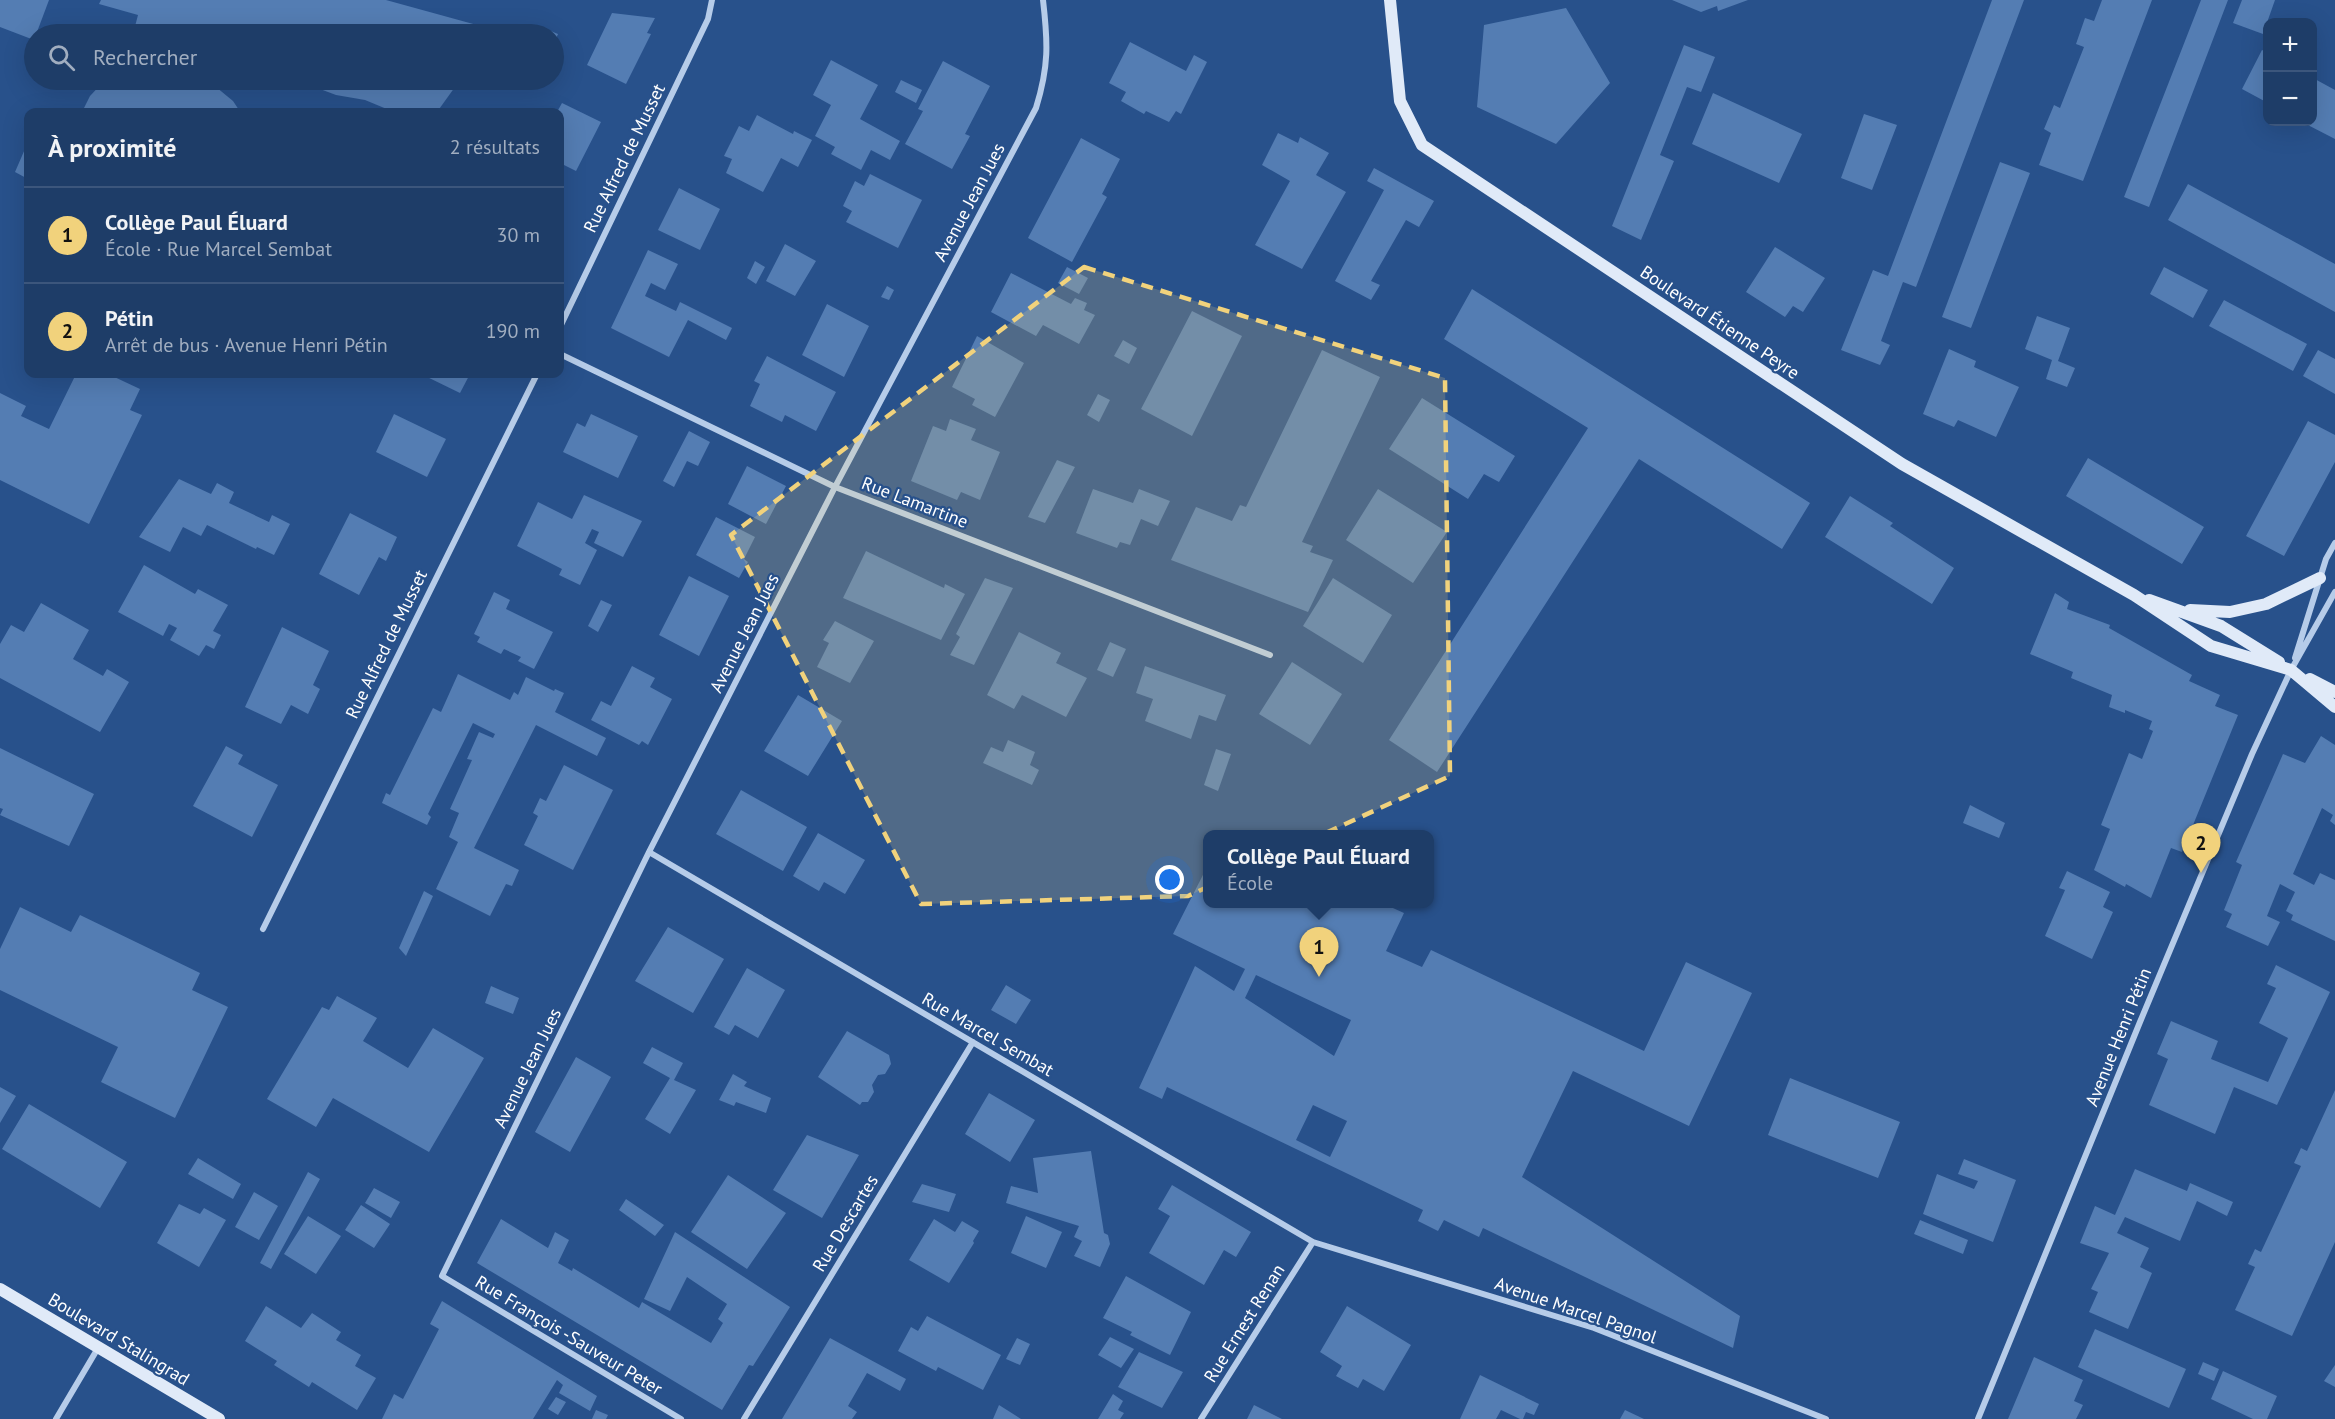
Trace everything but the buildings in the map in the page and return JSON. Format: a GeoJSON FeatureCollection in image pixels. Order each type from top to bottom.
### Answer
{"type":"FeatureCollection","features":[{"type":"Feature","properties":{"kind":"street","name":"Rue Alfred de Musset"},"geometry":{"type":"LineString","coordinates":[[564,319],[708,19],[712,0]]}},
{"type":"Feature","properties":{"kind":"street","name":"Avenue Jean Jues"},"geometry":{"type":"LineString","coordinates":[[442,1276],[649,852],[836,487],[1036,108],[1045,78],[1047,59],[1043,0]]}},
{"type":"Feature","properties":{"kind":"street","name":"Boulevard Étienne Peyre"},"geometry":{"type":"LineString","coordinates":[[1390,0],[1400,101],[1422,145],[1902,464],[2134,595],[2211,646],[2291,670]]}},
{"type":"Feature","properties":{"kind":"street","name":"Rue Lamartine"},"geometry":{"type":"LineString","coordinates":[[564,356],[836,487],[1270,655]]}},
{"type":"Feature","properties":{"kind":"street","name":"Rue Alfred de Musset"},"geometry":{"type":"LineString","coordinates":[[263,929],[535,378]]}},
{"type":"Feature","properties":{"kind":"street"},"geometry":{"type":"LineString","coordinates":[[2291,670],[2326,559],[2335,543]]}},
{"type":"Feature","properties":{"kind":"street"},"geometry":{"type":"LineString","coordinates":[[2178,610],[2230,612],[2266,604],[2320,578]]}},
{"type":"Feature","properties":{"kind":"street"},"geometry":{"type":"LineString","coordinates":[[2291,670],[2335,592]]}},
{"type":"Feature","properties":{"kind":"street","name":"Boulevard Étienne Peyre"},"geometry":{"type":"LineString","coordinates":[[2134,595],[2221,626],[2291,670]]}},
{"type":"Feature","properties":{"kind":"street"},"geometry":{"type":"LineString","coordinates":[[2291,670],[2335,692]]}},
{"type":"Feature","properties":{"kind":"street"},"geometry":{"type":"LineString","coordinates":[[2291,670],[2335,707]]}},
{"type":"Feature","properties":{"kind":"street","name":"Avenue Henri Pétin"},"geometry":{"type":"LineString","coordinates":[[1978,1419],[2201,873],[2291,670]]}},
{"type":"Feature","properties":{"kind":"street","name":"Rue Marcel Sembat"},"geometry":{"type":"LineString","coordinates":[[649,852],[1312,1242]]}},
{"type":"Feature","properties":{"kind":"street","name":"Rue Descartes"},"geometry":{"type":"LineString","coordinates":[[744,1419],[973,1042]]}},
{"type":"Feature","properties":{"kind":"street","name":"Rue Ernest Renan"},"geometry":{"type":"LineString","coordinates":[[1201,1419],[1312,1242]]}},
{"type":"Feature","properties":{"kind":"street","name":"Avenue Marcel Pagnol"},"geometry":{"type":"LineString","coordinates":[[1312,1242],[1594,1328],[1826,1419]]}},
{"type":"Feature","properties":{"kind":"street","name":"Rue François -Sauveur Peter"},"geometry":{"type":"LineString","coordinates":[[442,1276],[681,1419]]}},
{"type":"Feature","properties":{"kind":"street","name":"Boulevard Stalingrad"},"geometry":{"type":"LineString","coordinates":[[0,1289],[219,1419]]}},
{"type":"Feature","properties":{"kind":"street"},"geometry":{"type":"LineString","coordinates":[[56,1419],[99,1348]]}},
{"type":"Feature","properties":{"kind":"highlighted area"},"geometry":{"type":"Polygon","coordinates":[[[1084,267],[1445,378],[1450,776],[1188,896],[921,904],[731,535],[1084,267]]]}},
{"type":"Feature","properties":{"kind":"place","name":"Pétin"},"geometry":{"type":"Point","coordinates":[2201,873]}},
{"type":"Feature","properties":{"kind":"place","name":"Collège Paul Éluard"},"geometry":{"type":"Point","coordinates":[1319,977]}}]}
